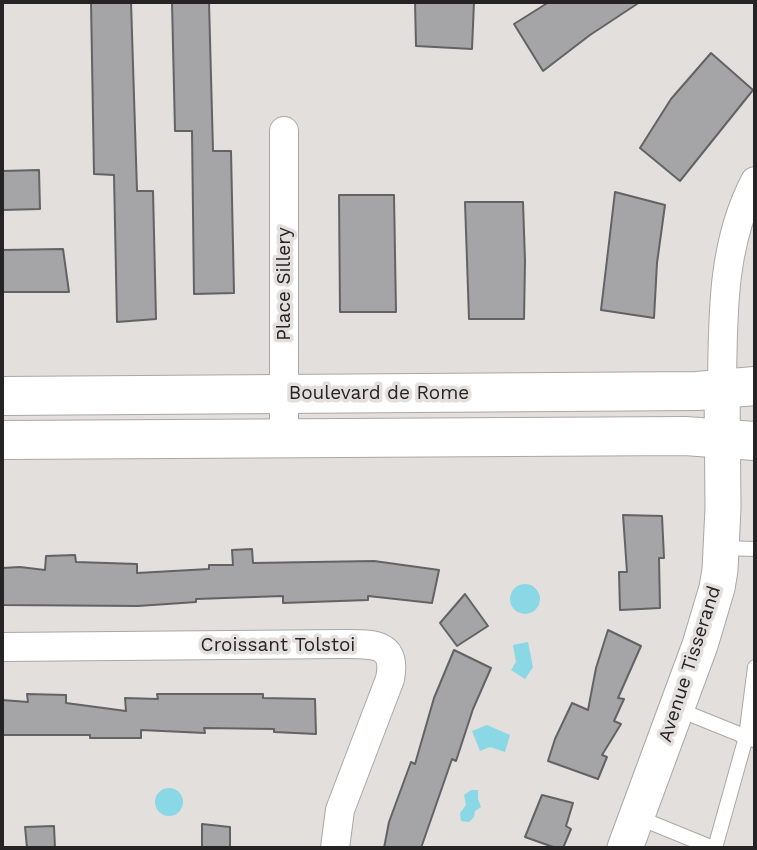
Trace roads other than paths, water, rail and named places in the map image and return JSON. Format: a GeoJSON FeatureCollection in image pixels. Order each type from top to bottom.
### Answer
{"type":"FeatureCollection","features":[{"type":"Feature","properties":{"kind":"main road","name":"Boulevard de Rome"},"geometry":{"type":"LineString","coordinates":[[2,396],[697,391],[739,388]]}},
{"type":"Feature","properties":{"kind":"main road"},"geometry":{"type":"LineString","coordinates":[[2,439],[685,436],[739,440]]}},
{"type":"Feature","properties":{"kind":"street","name":"Place Sillery"},"geometry":{"type":"LineString","coordinates":[[284,131],[284,438]]}},
{"type":"Feature","properties":{"kind":"street"},"geometry":{"type":"LineString","coordinates":[[739,388],[723,317],[728,261],[738,220],[755,181]]}},
{"type":"Feature","properties":{"kind":"street","name":"Avenue Tisserand"},"geometry":{"type":"LineString","coordinates":[[631,833],[713,606],[720,570],[738,548],[739,388]]}},
{"type":"Feature","properties":{"kind":"street","name":"Croissant Tolstoi"},"geometry":{"type":"LineString","coordinates":[[2,647],[345,644],[375,646],[386,650],[391,658],[390,679],[340,810],[335,848]]}},
{"type":"Feature","properties":{"kind":"lane"},"geometry":{"type":"LineString","coordinates":[[631,833],[714,848],[751,739],[755,667]]}},
{"type":"Feature","properties":{"kind":"lane"},"geometry":{"type":"LineString","coordinates":[[677,709],[751,739]]}},
{"type":"Feature","properties":{"kind":"water"},"geometry":{"type":"Polygon","coordinates":[[[525,584],[531,585],[539,593],[539,605],[531,613],[525,614],[519,613],[511,605],[510,599],[511,593],[519,585],[525,584]]]}},
{"type":"Feature","properties":{"kind":"water"},"geometry":{"type":"Polygon","coordinates":[[[528,642],[533,667],[525,679],[511,670],[516,662],[513,645],[528,642]]]}},
{"type":"Feature","properties":{"kind":"water"},"geometry":{"type":"Polygon","coordinates":[[[487,725],[510,735],[505,752],[490,747],[480,751],[472,731],[487,725]]]}},
{"type":"Feature","properties":{"kind":"water"},"geometry":{"type":"Polygon","coordinates":[[[169,788],[179,792],[183,802],[179,812],[169,816],[159,812],[155,802],[159,792],[169,788]]]}},
{"type":"Feature","properties":{"kind":"water"},"geometry":{"type":"Polygon","coordinates":[[[471,790],[478,790],[481,807],[475,811],[469,822],[461,821],[460,813],[466,805],[464,795],[471,790]]]}}]}
